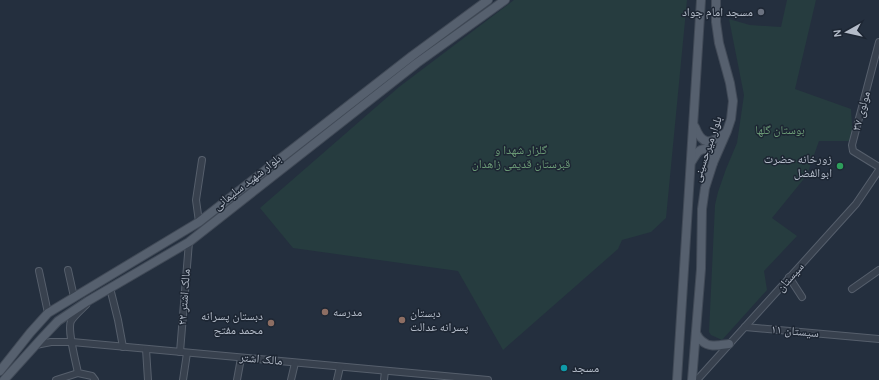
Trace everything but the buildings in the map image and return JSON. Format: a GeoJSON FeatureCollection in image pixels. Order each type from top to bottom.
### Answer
{"type":"FeatureCollection","features":[{"type":"Feature","properties":{"kind":"main road","name":"بلوار شهید سلیمانی"},"geometry":{"type":"LineString","coordinates":[[0,371],[48,313],[199,222],[412,56],[488,0]]}},
{"type":"Feature","properties":{"kind":"main road","name":"بلوار شهید سلیمانی"},"geometry":{"type":"LineString","coordinates":[[4,380],[35,345],[58,322],[72,311],[188,242],[417,63],[505,0]]}},
{"type":"Feature","properties":{"kind":"main road","name":"بلوار میرحسینی"},"geometry":{"type":"LineString","coordinates":[[677,380],[701,0]]}},
{"type":"Feature","properties":{"kind":"main road","name":"بلوار میرحسینی"},"geometry":{"type":"LineString","coordinates":[[692,380],[701,269],[702,210],[705,188],[713,162],[727,132],[731,119],[733,101],[730,83],[719,43],[716,22],[716,0]]}},
{"type":"Feature","properties":{"kind":"main road"},"geometry":{"type":"LineString","coordinates":[[694,124],[698,136],[702,140],[713,141],[727,132]]}},
{"type":"Feature","properties":{"kind":"main road"},"geometry":{"type":"LineString","coordinates":[[691,162],[698,152],[706,149],[712,154],[713,162]]}},
{"type":"Feature","properties":{"kind":"main road"},"geometry":{"type":"LineString","coordinates":[[696,333],[702,341],[708,345],[715,346],[729,344]]}},
{"type":"Feature","properties":{"kind":"street","name":"مولوی ۳۷"},"geometry":{"type":"LineString","coordinates":[[879,43],[852,145],[853,151],[879,168]]}},
{"type":"Feature","properties":{"kind":"street"},"geometry":{"type":"LineString","coordinates":[[199,222],[196,200],[202,160]]}},
{"type":"Feature","properties":{"kind":"street","name":"سیستان"},"geometry":{"type":"LineString","coordinates":[[697,380],[856,204],[879,168]]}},
{"type":"Feature","properties":{"kind":"street","name":"مالک اشتر ۲۲"},"geometry":{"type":"LineString","coordinates":[[183,380],[188,242]]}},
{"type":"Feature","properties":{"kind":"street"},"geometry":{"type":"LineString","coordinates":[[68,270],[74,297]]}},
{"type":"Feature","properties":{"kind":"street"},"geometry":{"type":"LineString","coordinates":[[852,289],[879,270]]}},
{"type":"Feature","properties":{"kind":"street"},"geometry":{"type":"LineString","coordinates":[[39,272],[48,313]]}},
{"type":"Feature","properties":{"kind":"street"},"geometry":{"type":"LineString","coordinates":[[790,277],[802,296]]}},
{"type":"Feature","properties":{"kind":"street"},"geometry":{"type":"LineString","coordinates":[[110,288],[123,347]]}},
{"type":"Feature","properties":{"kind":"street"},"geometry":{"type":"LineString","coordinates":[[78,373],[70,333],[70,322],[96,296]]}},
{"type":"Feature","properties":{"kind":"street","name":"سیستان ۱۱"},"geometry":{"type":"LineString","coordinates":[[745,327],[879,339]]}},
{"type":"Feature","properties":{"kind":"street","name":"مالک اشتر"},"geometry":{"type":"LineString","coordinates":[[35,345],[51,342],[72,342],[295,362],[385,371],[423,377],[488,380]]}},
{"type":"Feature","properties":{"kind":"street"},"geometry":{"type":"LineString","coordinates":[[146,349],[148,380]]}},
{"type":"Feature","properties":{"kind":"street"},"geometry":{"type":"LineString","coordinates":[[237,380],[241,358]]}},
{"type":"Feature","properties":{"kind":"street"},"geometry":{"type":"LineString","coordinates":[[290,380],[295,362]]}},
{"type":"Feature","properties":{"kind":"street"},"geometry":{"type":"LineString","coordinates":[[337,380],[340,367]]}},
{"type":"Feature","properties":{"kind":"street"},"geometry":{"type":"LineString","coordinates":[[384,380],[385,371]]}},
{"type":"Feature","properties":{"kind":"street"},"geometry":{"type":"LineString","coordinates":[[56,380],[78,373],[92,376],[95,380]]}},
{"type":"Feature","properties":{"kind":"green space","name":"گلزار شهدا و قبرستان قدیمی زاهدان"},"geometry":{"type":"Polygon","coordinates":[[[514,0],[687,0],[666,218],[651,232],[622,240],[618,249],[503,350],[458,271],[293,248],[260,208],[399,87],[514,0]]]}},
{"type":"Feature","properties":{"kind":"green space","name":"بوستان گلها"},"geometry":{"type":"Polygon","coordinates":[[[787,0],[816,0],[795,89],[851,109],[853,141],[819,141],[807,175],[772,218],[797,236],[764,271],[767,290],[722,340],[711,335],[709,332],[715,205],[726,169],[737,143],[744,95],[729,19],[750,25],[781,27],[787,0]]]}},
{"type":"Feature","properties":{"kind":"place","name":"مسجد امام جواد"},"geometry":{"type":"Point","coordinates":[761,12]}},
{"type":"Feature","properties":{"kind":"place","name":"زورخانه حضرت ابوالفضل"},"geometry":{"type":"Point","coordinates":[840,166]}},
{"type":"Feature","properties":{"kind":"place","name":"مدرسه"},"geometry":{"type":"Point","coordinates":[325,312]}},
{"type":"Feature","properties":{"kind":"place","name":"دبستان پسرانه عدالت"},"geometry":{"type":"Point","coordinates":[402,320]}},
{"type":"Feature","properties":{"kind":"place","name":"دبستان پسرانه محمد مفتح"},"geometry":{"type":"Point","coordinates":[271,323]}},
{"type":"Feature","properties":{"kind":"place","name":"مسجد"},"geometry":{"type":"Point","coordinates":[564,368]}}]}
